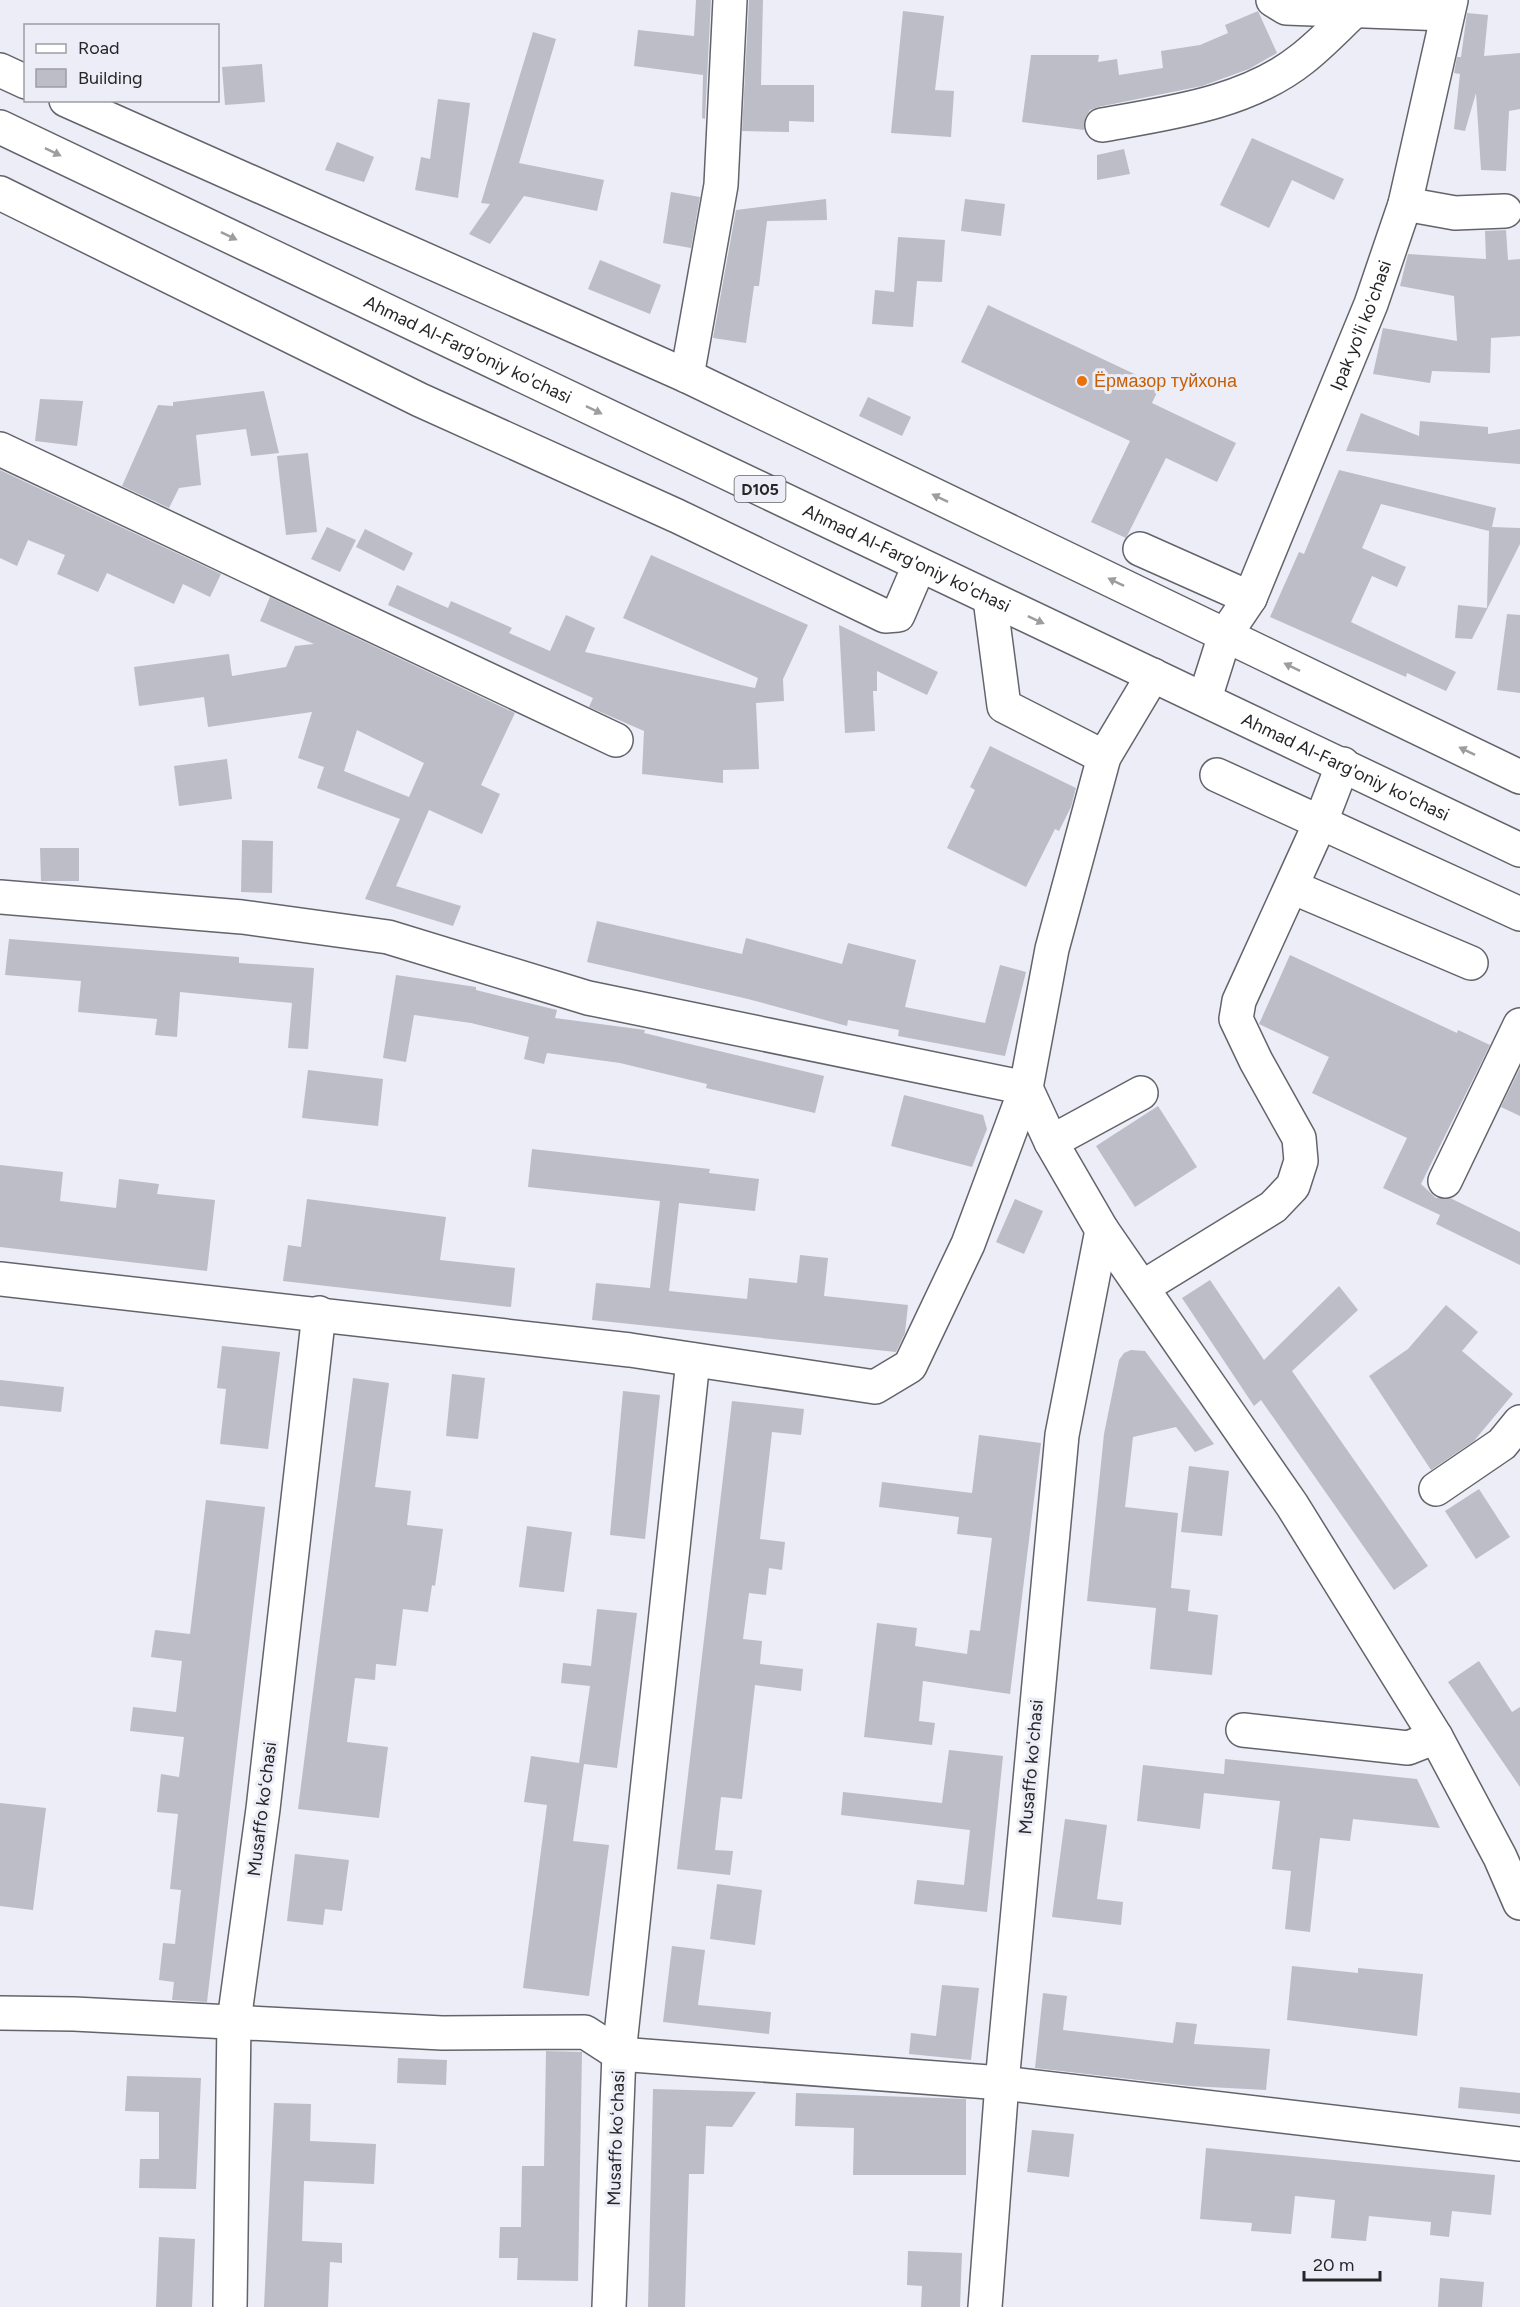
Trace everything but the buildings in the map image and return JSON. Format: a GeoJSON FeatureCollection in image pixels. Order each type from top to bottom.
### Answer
{"type":"FeatureCollection","features":[{"type":"Feature","properties":{"kind":"main road"},"geometry":{"type":"LineString","coordinates":[[687,376],[721,185],[730,0]]}},
{"type":"Feature","properties":{"kind":"main road"},"geometry":{"type":"LineString","coordinates":[[1273,0],[1286,8],[1353,12],[1448,7]]}},
{"type":"Feature","properties":{"kind":"main road","name":"Ipak yo'li ko'chasi"},"geometry":{"type":"LineString","coordinates":[[1205,698],[1225,635],[1250,597],[1371,304],[1405,204],[1448,7]]}},
{"type":"Feature","properties":{"kind":"main road"},"geometry":{"type":"LineString","coordinates":[[1102,125],[1181,111],[1257,87],[1301,60],[1353,12]]}},
{"type":"Feature","properties":{"kind":"main road"},"geometry":{"type":"LineString","coordinates":[[0,70],[24,81]]}},
{"type":"Feature","properties":{"kind":"main road"},"geometry":{"type":"LineString","coordinates":[[70,102],[687,376],[1520,777]]}},
{"type":"Feature","properties":{"kind":"main road","name":"Ahmad Al-Farg'oniy ko'chasi"},"geometry":{"type":"LineString","coordinates":[[0,127],[919,566],[1205,698],[1520,850]]}},
{"type":"Feature","properties":{"kind":"main road"},"geometry":{"type":"LineString","coordinates":[[0,192],[420,400],[677,516],[885,616],[898,615],[919,566]]}},
{"type":"Feature","properties":{"kind":"main road"},"geometry":{"type":"LineString","coordinates":[[1405,204],[1445,212],[1505,211]]}},
{"type":"Feature","properties":{"kind":"main road"},"geometry":{"type":"LineString","coordinates":[[0,449],[616,740]]}},
{"type":"Feature","properties":{"kind":"main road"},"geometry":{"type":"LineString","coordinates":[[1140,549],[1250,597]]}},
{"type":"Feature","properties":{"kind":"main road"},"geometry":{"type":"LineString","coordinates":[[990,599],[1004,706],[1104,757]]}},
{"type":"Feature","properties":{"kind":"main road"},"geometry":{"type":"LineString","coordinates":[[0,1279],[319,1313],[630,1350],[875,1387],[910,1366],[968,1244],[1026,1089],[1053,949],[1104,757],[1153,675]]}},
{"type":"Feature","properties":{"kind":"main road"},"geometry":{"type":"LineString","coordinates":[[1143,1287],[1273,1206],[1293,1186],[1301,1161],[1299,1138],[1256,1061],[1236,1019],[1239,1001],[1321,821],[1342,764]]}},
{"type":"Feature","properties":{"kind":"main road"},"geometry":{"type":"LineString","coordinates":[[1218,775],[1520,914]]}},
{"type":"Feature","properties":{"kind":"main road"},"geometry":{"type":"LineString","coordinates":[[1292,886],[1471,963]]}},
{"type":"Feature","properties":{"kind":"main road"},"geometry":{"type":"LineString","coordinates":[[0,897],[242,917],[388,937],[588,998],[1026,1089]]}},
{"type":"Feature","properties":{"kind":"main road"},"geometry":{"type":"LineString","coordinates":[[1445,1181],[1520,1025]]}},
{"type":"Feature","properties":{"kind":"main road"},"geometry":{"type":"LineString","coordinates":[[1026,1089],[1051,1142],[1102,1230],[1292,1505],[1436,1737],[1500,1857],[1520,1903]]}},
{"type":"Feature","properties":{"kind":"main road"},"geometry":{"type":"LineString","coordinates":[[1051,1142],[1140,1093]]}},
{"type":"Feature","properties":{"kind":"main road","name":"Musaffo koʻchasi"},"geometry":{"type":"LineString","coordinates":[[985,2307],[1002,2083],[1062,1435],[1102,1230]]}},
{"type":"Feature","properties":{"kind":"main road","name":"Musaffo koʻchasi"},"geometry":{"type":"LineString","coordinates":[[230,2307],[234,2021],[263,1809],[319,1313]]}},
{"type":"Feature","properties":{"kind":"main road","name":"Musaffo koʻchasi"},"geometry":{"type":"LineString","coordinates":[[609,2307],[619,2054],[693,1360]]}},
{"type":"Feature","properties":{"kind":"main road"},"geometry":{"type":"LineString","coordinates":[[1436,1489],[1502,1444],[1520,1422]]}},
{"type":"Feature","properties":{"kind":"main road"},"geometry":{"type":"LineString","coordinates":[[1243,1730],[1408,1748],[1436,1737]]}},
{"type":"Feature","properties":{"kind":"main road"},"geometry":{"type":"LineString","coordinates":[[0,2013],[234,2021],[442,2033],[585,2032],[619,2054],[1002,2083],[1520,2144]]}},
{"type":"Feature","properties":{"kind":"place","name":"Ёрмазор туйхона"},"geometry":{"type":"Point","coordinates":[1082,381]}}]}
